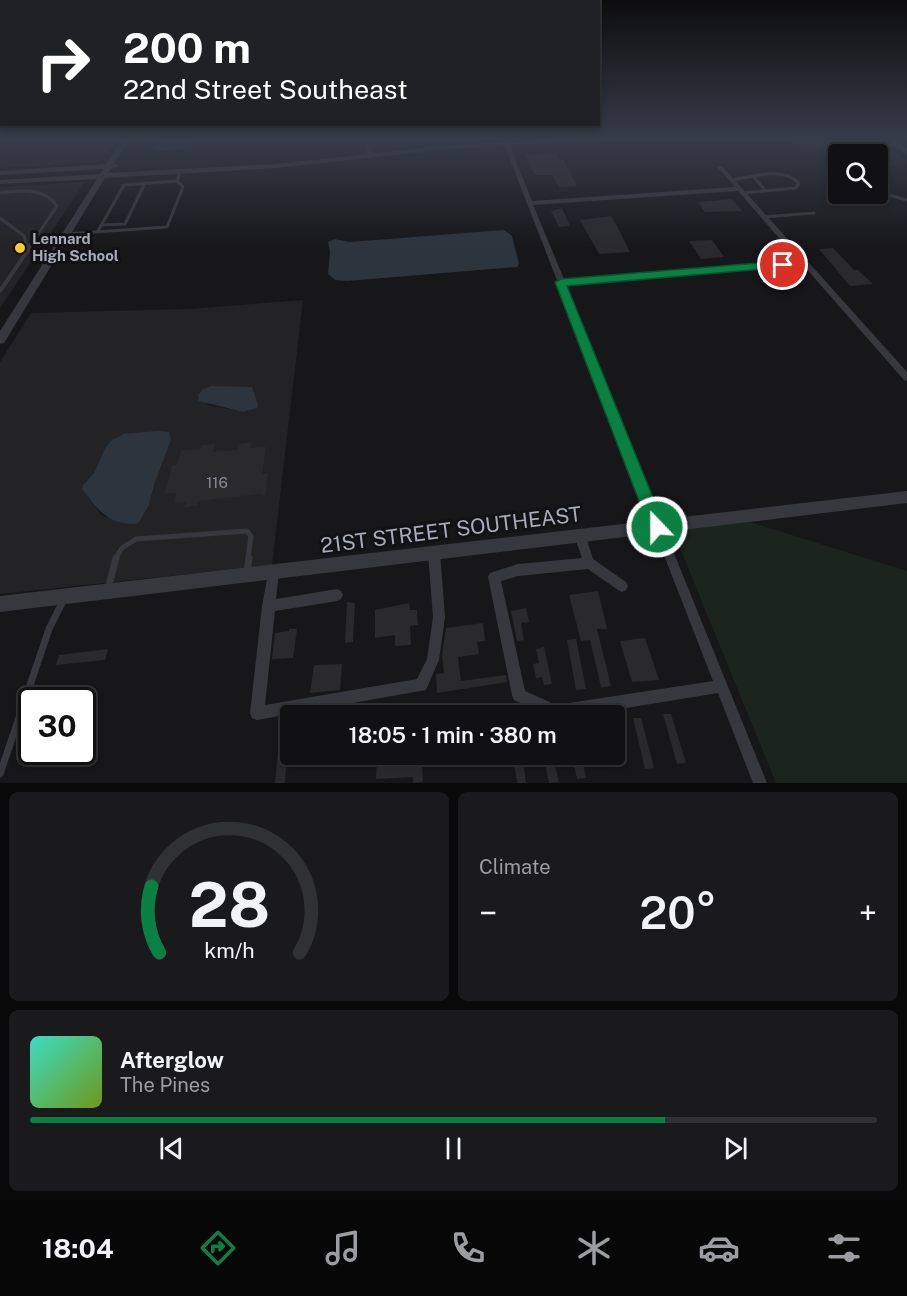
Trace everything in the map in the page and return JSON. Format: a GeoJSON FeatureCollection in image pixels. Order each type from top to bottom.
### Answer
{"type":"FeatureCollection","features":[{"type":"Feature","properties":{"kind":"street"},"geometry":{"type":"LineString","coordinates":[[0,182],[61,176]]}},
{"type":"Feature","properties":{"kind":"street"},"geometry":{"type":"LineString","coordinates":[[0,340],[101,176]]}},
{"type":"Feature","properties":{"kind":"street"},"geometry":{"type":"LineString","coordinates":[[518,176],[760,783]]}},
{"type":"Feature","properties":{"kind":"street"},"geometry":{"type":"LineString","coordinates":[[728,176],[907,378]]}},
{"type":"Feature","properties":{"kind":"street"},"geometry":{"type":"LineString","coordinates":[[529,203],[741,191]]}},
{"type":"Feature","properties":{"kind":"street"},"geometry":{"type":"LineString","coordinates":[[561,282],[805,263]]}},
{"type":"Feature","properties":{"kind":"street","name":"21ST STREET SOUTHEAST"},"geometry":{"type":"LineString","coordinates":[[0,604],[907,497]]}},
{"type":"Feature","properties":{"kind":"street"},"geometry":{"type":"LineString","coordinates":[[580,535],[589,563],[622,586]]}},
{"type":"Feature","properties":{"kind":"street"},"geometry":{"type":"LineString","coordinates":[[273,572],[257,713],[421,685],[433,660],[439,617],[434,553]]}},
{"type":"Feature","properties":{"kind":"street"},"geometry":{"type":"LineString","coordinates":[[589,563],[518,570],[494,577],[519,695],[556,712],[722,686]]}},
{"type":"Feature","properties":{"kind":"street"},"geometry":{"type":"LineString","coordinates":[[268,606],[337,596]]}},
{"type":"Feature","properties":{"kind":"lane"},"geometry":{"type":"LineString","coordinates":[[177,181],[179,176]]}},
{"type":"Feature","properties":{"kind":"lane"},"geometry":{"type":"LineString","coordinates":[[732,180],[769,176]]}},
{"type":"Feature","properties":{"kind":"lane"},"geometry":{"type":"LineString","coordinates":[[741,191],[798,187],[799,181],[788,176]]}},
{"type":"Feature","properties":{"kind":"lane"},"geometry":{"type":"LineString","coordinates":[[754,177],[765,190]]}},
{"type":"Feature","properties":{"kind":"lane"},"geometry":{"type":"LineString","coordinates":[[65,234],[167,227],[183,187],[177,181],[124,185],[98,231]]}},
{"type":"Feature","properties":{"kind":"lane"},"geometry":{"type":"LineString","coordinates":[[102,225],[125,224],[146,183]]}},
{"type":"Feature","properties":{"kind":"lane"},"geometry":{"type":"LineString","coordinates":[[0,193],[32,191],[44,193],[53,198],[57,206],[0,291]]}},
{"type":"Feature","properties":{"kind":"lane"},"geometry":{"type":"LineString","coordinates":[[119,193],[121,201]]}},
{"type":"Feature","properties":{"kind":"lane"},"geometry":{"type":"LineString","coordinates":[[138,198],[132,194],[138,198]]}},
{"type":"Feature","properties":{"kind":"lane"},"geometry":{"type":"LineString","coordinates":[[888,195],[907,200]]}},
{"type":"Feature","properties":{"kind":"lane"},"geometry":{"type":"LineString","coordinates":[[126,205],[138,198]]}},
{"type":"Feature","properties":{"kind":"lane"},"geometry":{"type":"LineString","coordinates":[[113,204],[121,201]]}},
{"type":"Feature","properties":{"kind":"lane"},"geometry":{"type":"LineString","coordinates":[[113,204],[121,201]]}},
{"type":"Feature","properties":{"kind":"lane"},"geometry":{"type":"LineString","coordinates":[[107,215],[121,201]]}},
{"type":"Feature","properties":{"kind":"lane"},"geometry":{"type":"LineString","coordinates":[[122,212],[132,211]]}},
{"type":"Feature","properties":{"kind":"lane"},"geometry":{"type":"LineString","coordinates":[[764,217],[814,213]]}},
{"type":"Feature","properties":{"kind":"lane"},"geometry":{"type":"LineString","coordinates":[[107,215],[112,217]]}},
{"type":"Feature","properties":{"kind":"lane"},"geometry":{"type":"LineString","coordinates":[[120,217],[129,216]]}},
{"type":"Feature","properties":{"kind":"lane"},"geometry":{"type":"LineString","coordinates":[[0,218],[24,236],[28,250]]}},
{"type":"Feature","properties":{"kind":"lane"},"geometry":{"type":"LineString","coordinates":[[107,591],[116,554],[122,546],[136,539],[247,531],[250,536],[246,575]]}},
{"type":"Feature","properties":{"kind":"lane"},"geometry":{"type":"LineString","coordinates":[[0,774],[49,629],[65,596]]}},
{"type":"Feature","properties":{"kind":"shaded area","name":"Lennard High School"},"geometry":{"type":"Polygon","coordinates":[[[85,182],[0,308],[0,187],[85,182]]]}},
{"type":"Feature","properties":{"kind":"shaded area"},"geometry":{"type":"Polygon","coordinates":[[[504,230],[512,236],[519,264],[517,267],[347,281],[335,280],[328,274],[330,252],[328,242],[334,239],[350,242],[504,230]]]}},
{"type":"Feature","properties":{"kind":"shaded area"},"geometry":{"type":"Polygon","coordinates":[[[303,300],[272,565],[0,594],[0,362],[31,313],[188,309],[303,300]],[[256,399],[204,404],[243,412],[257,408],[256,399]],[[157,431],[117,437],[105,448],[94,473],[83,485],[88,497],[101,515],[110,518],[149,505],[171,440],[170,435],[157,431]]]}},
{"type":"Feature","properties":{"kind":"shaded area"},"geometry":{"type":"Polygon","coordinates":[[[211,386],[252,387],[257,408],[243,412],[199,401],[198,395],[203,389],[211,386]]]}},
{"type":"Feature","properties":{"kind":"shaded area"},"geometry":{"type":"Polygon","coordinates":[[[169,432],[171,440],[149,505],[139,522],[135,524],[110,518],[93,503],[82,489],[83,485],[94,473],[105,448],[112,440],[124,434],[169,432]]]}},
{"type":"Feature","properties":{"kind":"shaded area"},"geometry":{"type":"Polygon","coordinates":[[[750,522],[907,571],[907,783],[776,783],[673,531],[750,522]]]}},
{"type":"Feature","properties":{"kind":"building"},"geometry":{"type":"Polygon","coordinates":[[[553,176],[572,176],[577,186],[559,187],[553,176]]]}},
{"type":"Feature","properties":{"kind":"building"},"geometry":{"type":"Polygon","coordinates":[[[732,199],[742,211],[705,212],[698,202],[732,199]]]}},
{"type":"Feature","properties":{"kind":"building"},"geometry":{"type":"Polygon","coordinates":[[[562,208],[570,226],[559,227],[551,211],[562,208]]]}},
{"type":"Feature","properties":{"kind":"building"},"geometry":{"type":"Polygon","coordinates":[[[611,216],[630,252],[599,254],[580,220],[611,216]]]}},
{"type":"Feature","properties":{"kind":"building"},"geometry":{"type":"Polygon","coordinates":[[[712,240],[724,257],[701,259],[689,241],[712,240]]]}},
{"type":"Feature","properties":{"kind":"building"},"geometry":{"type":"Polygon","coordinates":[[[833,248],[854,270],[858,270],[873,284],[850,286],[819,249],[833,248]]]}},
{"type":"Feature","properties":{"kind":"building"},"geometry":{"type":"Polygon","coordinates":[[[251,442],[250,448],[266,447],[262,474],[268,473],[265,496],[260,494],[198,501],[197,506],[184,507],[186,502],[174,503],[176,493],[165,494],[172,465],[177,465],[181,451],[200,449],[203,445],[215,444],[213,452],[237,450],[238,444],[251,442]]]}},
{"type":"Feature","properties":{"kind":"building"},"geometry":{"type":"Polygon","coordinates":[[[598,591],[607,629],[597,629],[611,686],[604,687],[601,687],[590,640],[581,641],[569,595],[598,591]]]}},
{"type":"Feature","properties":{"kind":"building"},"geometry":{"type":"Polygon","coordinates":[[[347,602],[355,603],[353,642],[345,643],[347,602]]]}},
{"type":"Feature","properties":{"kind":"building"},"geometry":{"type":"Polygon","coordinates":[[[409,603],[410,610],[417,610],[418,625],[410,626],[411,645],[395,646],[395,635],[375,638],[375,610],[409,603]]]}},
{"type":"Feature","properties":{"kind":"building"},"geometry":{"type":"Polygon","coordinates":[[[526,608],[529,622],[521,623],[524,640],[517,641],[511,611],[526,608]]]}},
{"type":"Feature","properties":{"kind":"building"},"geometry":{"type":"Polygon","coordinates":[[[483,623],[485,641],[477,642],[479,654],[458,657],[461,681],[506,675],[507,682],[437,693],[436,674],[444,673],[442,655],[446,628],[483,623]]]}},
{"type":"Feature","properties":{"kind":"building"},"geometry":{"type":"Polygon","coordinates":[[[289,629],[297,629],[293,658],[272,659],[275,633],[289,631],[289,629]]]}},
{"type":"Feature","properties":{"kind":"building"},"geometry":{"type":"Polygon","coordinates":[[[645,638],[659,680],[632,682],[620,641],[645,638]]]}},
{"type":"Feature","properties":{"kind":"building"},"geometry":{"type":"Polygon","coordinates":[[[576,639],[586,689],[576,690],[567,640],[576,639]]]}},
{"type":"Feature","properties":{"kind":"building"},"geometry":{"type":"Polygon","coordinates":[[[544,647],[552,684],[544,685],[542,677],[536,678],[533,664],[539,663],[536,649],[544,647]]]}},
{"type":"Feature","properties":{"kind":"building"},"geometry":{"type":"Polygon","coordinates":[[[108,649],[105,660],[56,665],[59,655],[108,649]]]}},
{"type":"Feature","properties":{"kind":"building"},"geometry":{"type":"Polygon","coordinates":[[[342,664],[340,690],[310,693],[314,665],[342,664]]]}},
{"type":"Feature","properties":{"kind":"building"},"geometry":{"type":"Polygon","coordinates":[[[663,714],[671,714],[686,763],[677,764],[663,714]]]}},
{"type":"Feature","properties":{"kind":"building"},"geometry":{"type":"Polygon","coordinates":[[[633,718],[641,718],[654,768],[645,769],[633,718]]]}},
{"type":"Feature","properties":{"kind":"building"},"geometry":{"type":"Polygon","coordinates":[[[279,743],[280,765],[286,765],[285,783],[275,783],[279,743]]]}},
{"type":"Feature","properties":{"kind":"building"},"geometry":{"type":"Polygon","coordinates":[[[377,765],[422,765],[423,782],[413,783],[413,777],[376,779],[377,765]]]}},
{"type":"Feature","properties":{"kind":"building"},"geometry":{"type":"Polygon","coordinates":[[[515,765],[524,765],[526,783],[517,783],[515,765]]]}},
{"type":"Feature","properties":{"kind":"building"},"geometry":{"type":"Polygon","coordinates":[[[545,765],[555,765],[559,782],[549,783],[545,765]]]}},
{"type":"Feature","properties":{"kind":"building"},"geometry":{"type":"Polygon","coordinates":[[[574,765],[583,765],[586,778],[577,779],[574,765]]]}},
{"type":"Feature","properties":{"kind":"place","name":"Lennard High School"},"geometry":{"type":"Point","coordinates":[20,248]}},
{"type":"Feature","properties":{"kind":"route"},"geometry":{"type":"LineString","coordinates":[[657,527],[561,282],[783,265]]}}]}
